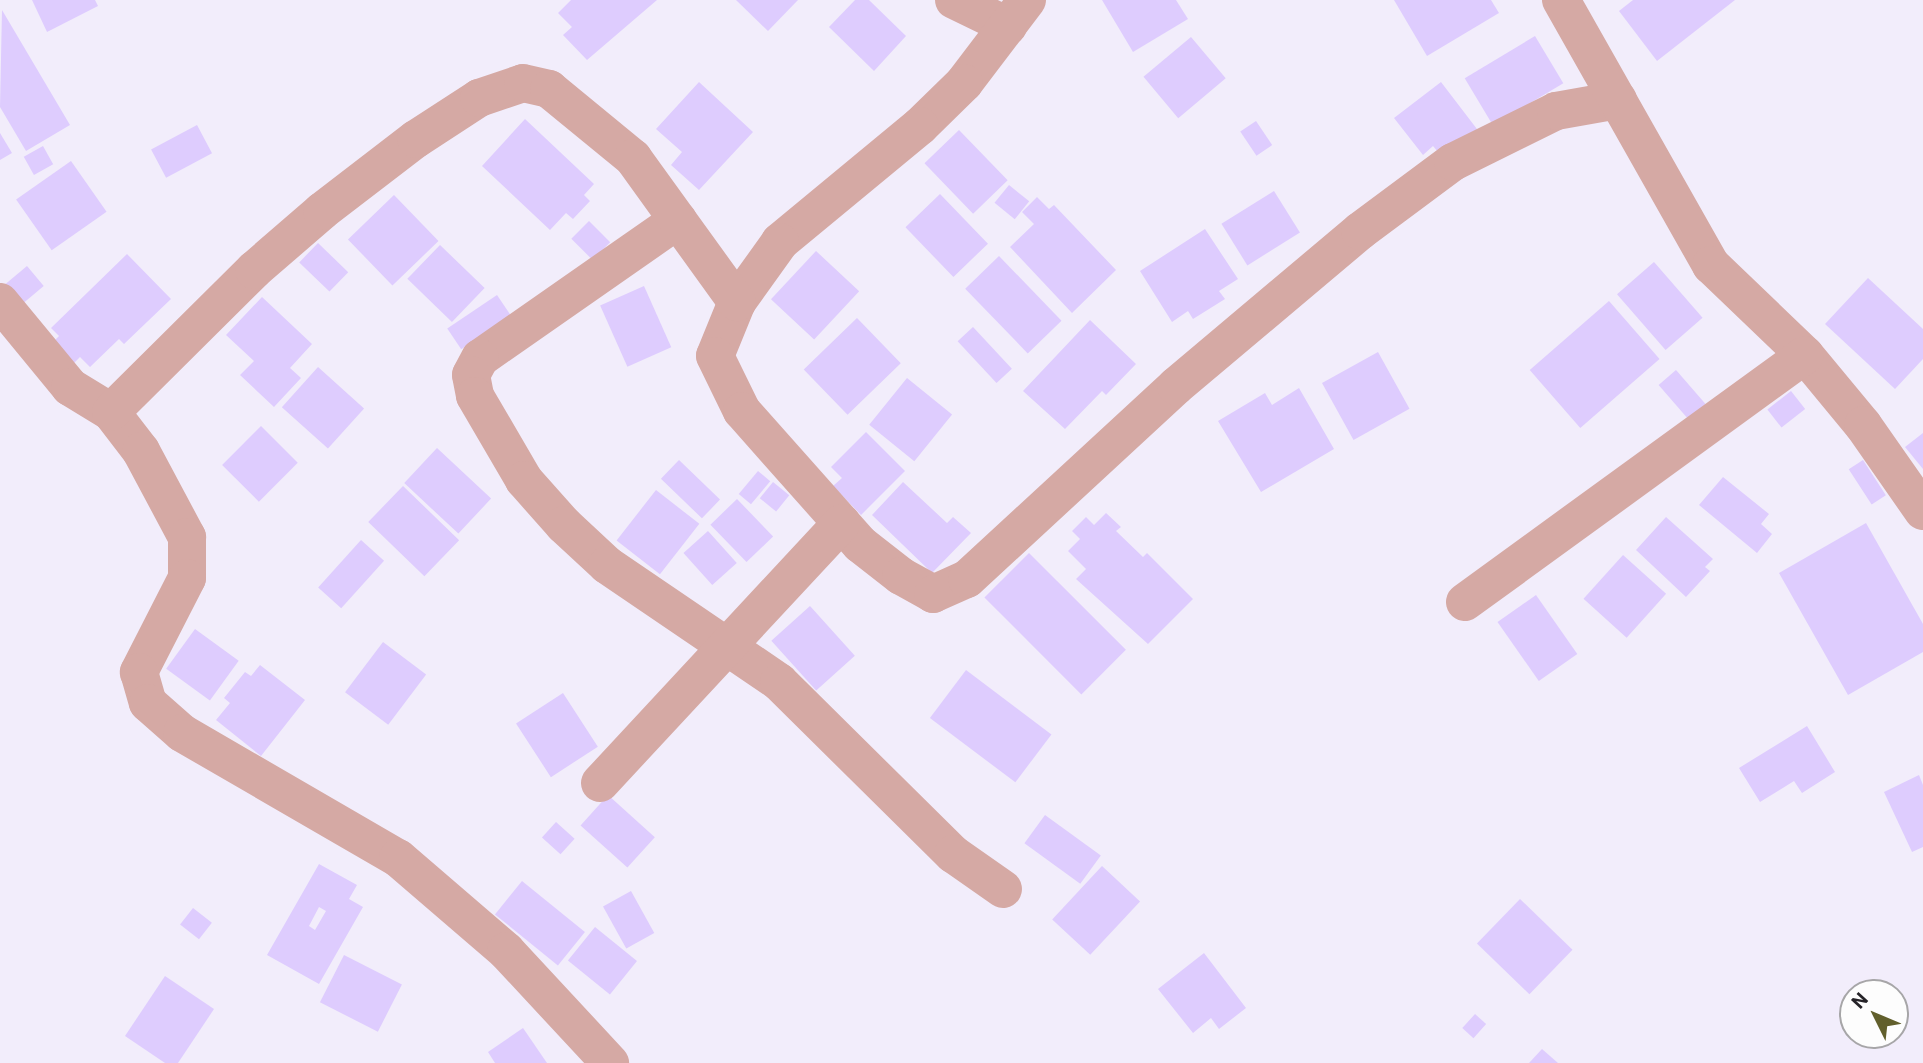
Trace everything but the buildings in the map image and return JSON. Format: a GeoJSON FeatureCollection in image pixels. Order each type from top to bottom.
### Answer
{"type":"FeatureCollection","features":[{"type":"Feature","properties":{"kind":"street"},"geometry":{"type":"LineString","coordinates":[[954,0],[1017,13],[964,83],[920,126],[780,242],[737,302],[715,356],[724,381],[742,411],[860,544],[901,576],[933,594],[967,579],[1176,386],[1360,231],[1452,162],[1556,111],[1618,100]]}},
{"type":"Feature","properties":{"kind":"street"},"geometry":{"type":"LineString","coordinates":[[1561,0],[1711,265],[1805,355],[1863,425],[1923,511]]}},
{"type":"Feature","properties":{"kind":"street"},"geometry":{"type":"LineString","coordinates":[[111,412],[254,270],[322,211],[416,139],[479,98],[523,83],[549,89],[634,158],[737,302]]}},
{"type":"Feature","properties":{"kind":"street"},"geometry":{"type":"LineString","coordinates":[[678,220],[509,334],[480,358],[471,375],[475,396],[524,480],[564,525],[607,565],[779,682],[954,854],[1003,889]]}},
{"type":"Feature","properties":{"kind":"street"},"geometry":{"type":"LineString","coordinates":[[0,302],[70,387],[111,412],[141,451],[187,537],[187,579],[139,672],[148,703],[182,733],[398,858],[506,951],[610,1063]]}},
{"type":"Feature","properties":{"kind":"street"},"geometry":{"type":"LineString","coordinates":[[1465,602],[1805,355]]}},
{"type":"Feature","properties":{"kind":"street"},"geometry":{"type":"LineString","coordinates":[[600,783],[842,523]]}}]}
